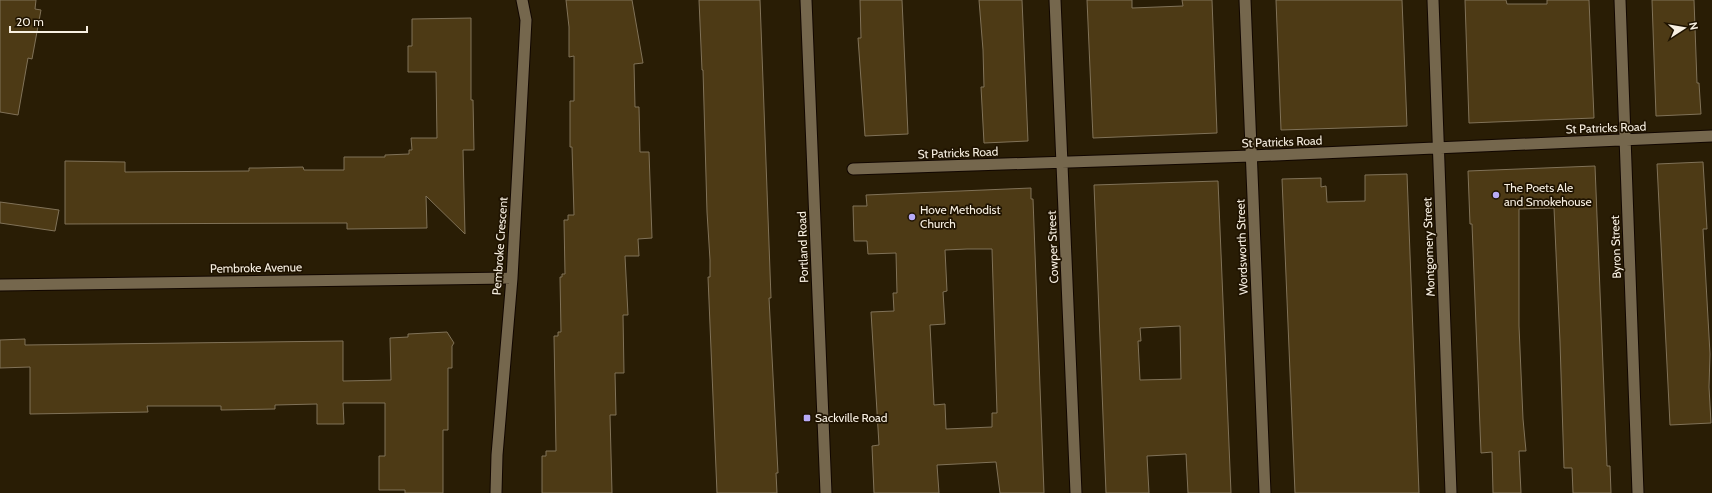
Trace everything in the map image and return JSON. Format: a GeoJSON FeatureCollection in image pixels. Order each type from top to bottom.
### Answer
{"type":"FeatureCollection","features":[{"type":"Feature","properties":{"kind":"street","name":"Pembroke Crescent"},"geometry":{"type":"LineString","coordinates":[[496,493],[497,455],[512,278],[526,20],[522,0]]}},
{"type":"Feature","properties":{"kind":"street","name":"Portland Road"},"geometry":{"type":"LineString","coordinates":[[806,0],[826,493]]}},
{"type":"Feature","properties":{"kind":"street","name":"Cowper Street"},"geometry":{"type":"LineString","coordinates":[[1055,0],[1076,493]]}},
{"type":"Feature","properties":{"kind":"street","name":"Wordsworth Street"},"geometry":{"type":"LineString","coordinates":[[1245,0],[1266,493]]}},
{"type":"Feature","properties":{"kind":"street","name":"Montgomery Street"},"geometry":{"type":"LineString","coordinates":[[1433,0],[1451,493]]}},
{"type":"Feature","properties":{"kind":"street","name":"Byron Street"},"geometry":{"type":"LineString","coordinates":[[1620,0],[1638,493]]}},
{"type":"Feature","properties":{"kind":"street","name":"St Patricks Road"},"geometry":{"type":"LineString","coordinates":[[853,169],[1251,156],[1712,136]]}},
{"type":"Feature","properties":{"kind":"street","name":"Pembroke Avenue"},"geometry":{"type":"LineString","coordinates":[[0,285],[512,278]]}},
{"type":"Feature","properties":{"kind":"building"},"geometry":{"type":"Polygon","coordinates":[[[0,0],[36,0],[35,9],[41,10],[32,59],[28,58],[18,115],[0,112],[0,0]]]}},
{"type":"Feature","properties":{"kind":"building"},"geometry":{"type":"Polygon","coordinates":[[[566,0],[632,0],[643,63],[634,64],[635,107],[639,107],[640,152],[649,152],[652,238],[638,239],[639,256],[625,256],[628,315],[623,315],[624,373],[615,373],[616,415],[610,415],[612,493],[542,493],[542,456],[546,456],[546,451],[556,451],[554,336],[558,336],[558,332],[561,332],[560,277],[562,277],[562,274],[565,274],[564,220],[568,220],[568,215],[574,215],[572,147],[570,147],[570,101],[574,101],[574,56],[569,57],[569,27],[566,0]]]}},
{"type":"Feature","properties":{"kind":"building"},"geometry":{"type":"Polygon","coordinates":[[[699,0],[760,0],[771,298],[769,298],[778,473],[776,473],[777,493],[717,493],[708,277],[710,277],[710,260],[699,0]]]}},
{"type":"Feature","properties":{"kind":"building"},"geometry":{"type":"Polygon","coordinates":[[[860,0],[902,0],[908,134],[865,136],[858,38],[861,38],[860,0]]]}},
{"type":"Feature","properties":{"kind":"building"},"geometry":{"type":"Polygon","coordinates":[[[979,0],[1022,0],[1028,141],[984,143],[981,87],[984,87],[983,50],[979,0]]]}},
{"type":"Feature","properties":{"kind":"building"},"geometry":{"type":"Polygon","coordinates":[[[1087,0],[1132,0],[1132,8],[1183,6],[1182,0],[1212,0],[1217,133],[1093,138],[1087,0]]]}},
{"type":"Feature","properties":{"kind":"building"},"geometry":{"type":"Polygon","coordinates":[[[1276,0],[1402,0],[1407,126],[1281,130],[1276,0]]]}},
{"type":"Feature","properties":{"kind":"building"},"geometry":{"type":"Polygon","coordinates":[[[1465,0],[1506,0],[1507,4],[1547,4],[1547,0],[1589,0],[1594,118],[1469,123],[1465,0]]]}},
{"type":"Feature","properties":{"kind":"building"},"geometry":{"type":"Polygon","coordinates":[[[1652,0],[1694,0],[1697,83],[1699,83],[1701,114],[1656,116],[1652,0]]]}},
{"type":"Feature","properties":{"kind":"building"},"geometry":{"type":"Polygon","coordinates":[[[471,18],[471,100],[473,100],[474,150],[463,150],[465,234],[426,196],[427,228],[347,229],[347,223],[65,224],[65,161],[125,162],[125,172],[249,171],[249,168],[303,167],[304,170],[344,170],[344,157],[385,157],[385,155],[409,154],[409,150],[412,150],[411,138],[437,138],[436,72],[408,72],[408,46],[412,46],[412,19],[471,18]]]}},
{"type":"Feature","properties":{"kind":"building"},"geometry":{"type":"Polygon","coordinates":[[[1703,162],[1707,229],[1703,229],[1710,354],[1709,387],[1711,423],[1670,425],[1657,164],[1703,162]]]}},
{"type":"Feature","properties":{"kind":"building"},"geometry":{"type":"Polygon","coordinates":[[[1595,166],[1607,466],[1610,466],[1611,493],[1573,493],[1572,468],[1564,468],[1554,208],[1519,209],[1519,326],[1523,419],[1526,451],[1519,451],[1521,493],[1493,493],[1492,452],[1481,453],[1472,224],[1470,224],[1468,171],[1595,166]]]}},
{"type":"Feature","properties":{"kind":"building"},"geometry":{"type":"Polygon","coordinates":[[[1407,174],[1419,493],[1295,493],[1282,179],[1321,178],[1321,187],[1326,186],[1327,202],[1365,201],[1365,175],[1407,174]]]}},
{"type":"Feature","properties":{"kind":"building"},"geometry":{"type":"Polygon","coordinates":[[[1218,181],[1231,493],[1188,493],[1186,454],[1147,456],[1149,493],[1106,493],[1094,185],[1218,181]],[[1180,326],[1140,328],[1141,341],[1138,341],[1140,380],[1181,379],[1180,326]]]}},
{"type":"Feature","properties":{"kind":"building"},"geometry":{"type":"Polygon","coordinates":[[[1031,188],[1031,199],[1033,199],[1044,493],[1000,493],[996,462],[937,465],[939,493],[874,493],[872,446],[879,445],[871,312],[894,311],[893,293],[897,293],[896,253],[868,254],[867,241],[854,241],[853,206],[867,206],[866,195],[1031,188]],[[992,249],[945,250],[947,291],[943,292],[945,324],[930,325],[934,405],[945,404],[946,429],[992,427],[992,413],[997,413],[992,249]]]}},
{"type":"Feature","properties":{"kind":"building"},"geometry":{"type":"Polygon","coordinates":[[[0,202],[59,210],[55,231],[0,223],[0,202]]]}},
{"type":"Feature","properties":{"kind":"building"},"geometry":{"type":"Polygon","coordinates":[[[447,332],[454,343],[452,346],[452,368],[448,368],[448,430],[443,430],[443,493],[405,493],[405,490],[379,490],[379,456],[385,456],[385,403],[343,403],[344,424],[317,424],[317,404],[275,405],[275,409],[221,410],[221,406],[147,406],[148,412],[30,414],[30,367],[0,368],[0,340],[25,339],[25,345],[343,341],[343,381],[391,380],[390,338],[408,337],[408,334],[447,332]]]}},
{"type":"Feature","properties":{"kind":"place","name":"The Poets Ale and Smokehouse"},"geometry":{"type":"Point","coordinates":[1496,195]}},
{"type":"Feature","properties":{"kind":"place","name":"Hove Methodist Church"},"geometry":{"type":"Point","coordinates":[912,217]}},
{"type":"Feature","properties":{"kind":"place","name":"Sackville Road"},"geometry":{"type":"Point","coordinates":[807,418]}}]}
